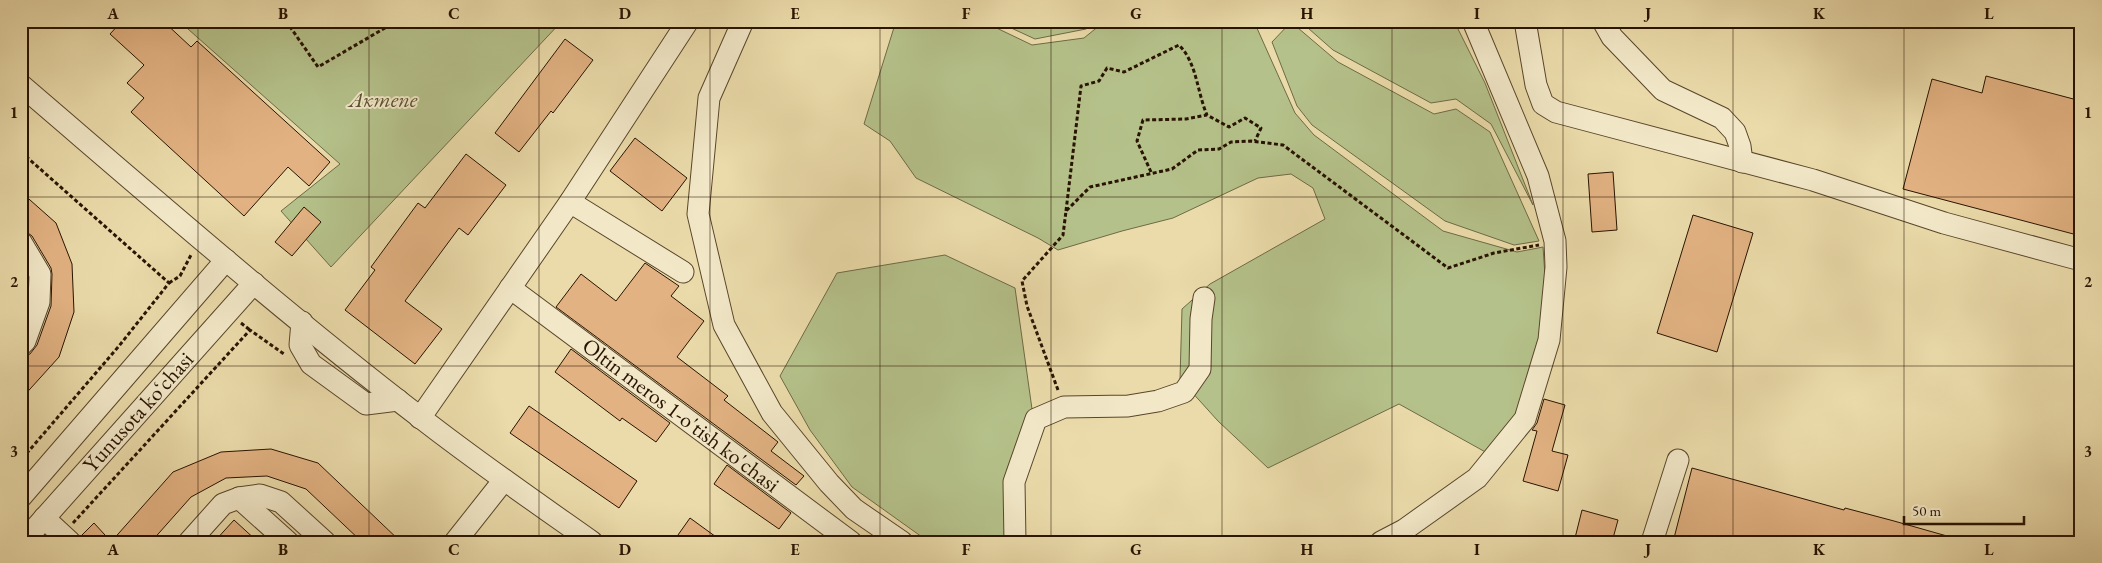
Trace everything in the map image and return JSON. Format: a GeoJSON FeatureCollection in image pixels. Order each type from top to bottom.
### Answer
{"type":"FeatureCollection","features":[{"type":"Feature","properties":{"kind":"street"},"geometry":{"type":"LineString","coordinates":[[420,418],[570,202],[688,21]]}},
{"type":"Feature","properties":{"kind":"street"},"geometry":{"type":"LineString","coordinates":[[743,21],[709,98],[698,214],[724,324],[772,413],[829,483],[854,509],[902,542]]}},
{"type":"Feature","properties":{"kind":"street"},"geometry":{"type":"LineString","coordinates":[[1381,542],[1404,530],[1477,478],[1525,419],[1549,340],[1556,267],[1555,241],[1538,176],[1472,21]]}},
{"type":"Feature","properties":{"kind":"street"},"geometry":{"type":"LineString","coordinates":[[1524,21],[1536,85],[1542,104],[1556,112],[1812,180],[1944,223],[2081,260]]}},
{"type":"Feature","properties":{"kind":"street"},"geometry":{"type":"LineString","coordinates":[[1603,21],[1612,37],[1663,90],[1722,118],[1735,132],[1740,146],[1742,162]]}},
{"type":"Feature","properties":{"kind":"street"},"geometry":{"type":"LineString","coordinates":[[21,85],[226,260],[420,418],[592,542]]}},
{"type":"Feature","properties":{"kind":"street"},"geometry":{"type":"LineString","coordinates":[[570,202],[683,272]]}},
{"type":"Feature","properties":{"kind":"street"},"geometry":{"type":"LineString","coordinates":[[21,242],[40,274],[39,302],[25,341],[21,345]]}},
{"type":"Feature","properties":{"kind":"street","name":"Yunusota koʻchasi"},"geometry":{"type":"LineString","coordinates":[[21,497],[226,260]]}},
{"type":"Feature","properties":{"kind":"street","name":"Yunusota koʻchasi"},"geometry":{"type":"LineString","coordinates":[[23,542],[254,283]]}},
{"type":"Feature","properties":{"kind":"street","name":"Oltin meros 1-o'tish ko'chasi"},"geometry":{"type":"LineString","coordinates":[[510,288],[837,538]]}},
{"type":"Feature","properties":{"kind":"street"},"geometry":{"type":"LineString","coordinates":[[1015,542],[1014,482],[1036,419],[1064,408],[1128,406],[1158,401],[1184,392],[1200,368],[1201,319],[1204,298]]}},
{"type":"Feature","properties":{"kind":"street"},"geometry":{"type":"LineString","coordinates":[[1652,542],[1678,460]]}},
{"type":"Feature","properties":{"kind":"street"},"geometry":{"type":"LineString","coordinates":[[455,542],[504,480]]}},
{"type":"Feature","properties":{"kind":"street"},"geometry":{"type":"LineString","coordinates":[[189,542],[223,504],[239,498],[260,496],[281,502],[325,542]]}},
{"type":"Feature","properties":{"kind":"street"},"geometry":{"type":"LineString","coordinates":[[239,498],[288,542]]}},
{"type":"Feature","properties":{"kind":"street"},"geometry":{"type":"LineString","coordinates":[[837,538],[854,509]]}},
{"type":"Feature","properties":{"kind":"street"},"geometry":{"type":"LineString","coordinates":[[44,518],[66,538]]}},
{"type":"Feature","properties":{"kind":"path"},"geometry":{"type":"LineString","coordinates":[[286,21],[318,67],[397,21]]}},
{"type":"Feature","properties":{"kind":"path"},"geometry":{"type":"LineString","coordinates":[[556,21],[558,26]]}},
{"type":"Feature","properties":{"kind":"path"},"geometry":{"type":"LineString","coordinates":[[1064,408],[1027,306],[1022,281],[1063,235],[1081,86],[1100,80],[1107,68],[1124,72],[1179,45],[1188,54],[1201,101],[1207,115],[1229,127],[1245,118],[1261,128],[1255,141]]}},
{"type":"Feature","properties":{"kind":"path"},"geometry":{"type":"LineString","coordinates":[[1151,172],[1137,141],[1142,120],[1186,119],[1207,115]]}},
{"type":"Feature","properties":{"kind":"path"},"geometry":{"type":"LineString","coordinates":[[1066,211],[1090,187],[1151,172],[1172,169],[1198,150],[1219,149],[1231,142],[1255,141],[1284,145],[1448,268],[1494,253],[1555,241]]}},
{"type":"Feature","properties":{"kind":"path"},"geometry":{"type":"LineString","coordinates":[[21,152],[169,283]]}},
{"type":"Feature","properties":{"kind":"path"},"geometry":{"type":"LineString","coordinates":[[21,460],[119,346],[169,283],[180,276],[193,253]]}},
{"type":"Feature","properties":{"kind":"path"},"geometry":{"type":"LineString","coordinates":[[66,538],[250,330],[290,359]]}},
{"type":"Feature","properties":{"kind":"green space","name":"Актепе"},"geometry":{"type":"Polygon","coordinates":[[[179,21],[562,21],[331,267],[281,211],[340,164],[179,21]]]}},
{"type":"Feature","properties":{"kind":"green space"},"geometry":{"type":"Polygon","coordinates":[[[896,21],[982,21],[1032,45],[1084,38],[1105,21],[1249,21],[1256,26],[1295,113],[1314,135],[1443,231],[1517,252],[1543,247],[1547,304],[1533,366],[1520,411],[1489,454],[1399,404],[1268,468],[1218,421],[1180,379],[1182,309],[1210,284],[1325,219],[1313,188],[1291,174],[1258,178],[1173,218],[1058,250],[1038,238],[916,178],[890,141],[864,124],[896,21]]]}},
{"type":"Feature","properties":{"kind":"green space"},"geometry":{"type":"Polygon","coordinates":[[[996,21],[1096,21],[1086,29],[1035,39],[996,21]]]}},
{"type":"Feature","properties":{"kind":"green space"},"geometry":{"type":"Polygon","coordinates":[[[1300,21],[1454,21],[1485,83],[1533,205],[1491,124],[1456,99],[1431,103],[1333,50],[1300,21]]]}},
{"type":"Feature","properties":{"kind":"green space"},"geometry":{"type":"Polygon","coordinates":[[[1291,22],[1338,62],[1434,114],[1456,109],[1490,132],[1539,241],[1514,245],[1445,221],[1312,125],[1297,106],[1272,42],[1291,22]]]}},
{"type":"Feature","properties":{"kind":"green space"},"geometry":{"type":"Polygon","coordinates":[[[945,255],[1015,288],[1032,409],[1007,469],[1006,542],[934,542],[922,537],[852,487],[810,430],[780,376],[837,273],[945,255]]]}},
{"type":"Feature","properties":{"kind":"building"},"geometry":{"type":"Polygon","coordinates":[[[122,21],[163,21],[191,47],[197,41],[330,162],[309,186],[288,167],[244,216],[131,112],[144,98],[127,83],[144,65],[110,34],[122,21]]]}},
{"type":"Feature","properties":{"kind":"building"},"geometry":{"type":"Polygon","coordinates":[[[565,39],[593,60],[553,113],[551,111],[519,152],[495,133],[565,39]]]}},
{"type":"Feature","properties":{"kind":"building"},"geometry":{"type":"Polygon","coordinates":[[[1986,76],[2081,101],[2081,236],[1903,189],[1932,79],[1982,93],[1986,76]]]}},
{"type":"Feature","properties":{"kind":"building"},"geometry":{"type":"Polygon","coordinates":[[[635,138],[687,178],[662,211],[610,171],[635,138]]]}},
{"type":"Feature","properties":{"kind":"building"},"geometry":{"type":"Polygon","coordinates":[[[466,154],[506,185],[468,235],[459,228],[405,301],[442,329],[415,364],[345,310],[375,270],[371,267],[418,203],[425,208],[466,154]]]}},
{"type":"Feature","properties":{"kind":"building"},"geometry":{"type":"Polygon","coordinates":[[[1613,172],[1617,230],[1592,232],[1588,174],[1613,172]]]}},
{"type":"Feature","properties":{"kind":"building"},"geometry":{"type":"Polygon","coordinates":[[[21,192],[56,223],[72,264],[74,312],[59,357],[21,399],[21,357],[30,354],[37,345],[51,306],[52,274],[51,268],[32,236],[21,228],[21,192]]]}},
{"type":"Feature","properties":{"kind":"building"},"geometry":{"type":"Polygon","coordinates":[[[304,207],[321,222],[292,256],[275,242],[304,207]]]}},
{"type":"Feature","properties":{"kind":"building"},"geometry":{"type":"Polygon","coordinates":[[[1693,215],[1753,233],[1717,352],[1657,333],[1693,215]]]}},
{"type":"Feature","properties":{"kind":"building"},"geometry":{"type":"Polygon","coordinates":[[[645,263],[679,286],[671,296],[704,321],[677,357],[728,396],[724,400],[778,442],[771,451],[804,476],[796,485],[556,307],[581,274],[616,301],[645,263]]]}},
{"type":"Feature","properties":{"kind":"building"},"geometry":{"type":"Polygon","coordinates":[[[571,349],[670,423],[656,442],[622,418],[620,421],[555,372],[571,349]]]}},
{"type":"Feature","properties":{"kind":"building"},"geometry":{"type":"Polygon","coordinates":[[[1544,399],[1565,405],[1552,451],[1568,455],[1558,491],[1523,481],[1537,431],[1532,430],[1537,423],[1544,399]]]}},
{"type":"Feature","properties":{"kind":"building"},"geometry":{"type":"Polygon","coordinates":[[[529,406],[637,481],[619,508],[510,433],[529,406]]]}},
{"type":"Feature","properties":{"kind":"building"},"geometry":{"type":"Polygon","coordinates":[[[271,449],[318,463],[401,542],[362,542],[306,489],[267,476],[226,478],[191,497],[151,542],[111,542],[173,472],[221,452],[271,449]]]}},
{"type":"Feature","properties":{"kind":"building"},"geometry":{"type":"Polygon","coordinates":[[[727,465],[791,513],[779,529],[714,484],[727,465]]]}},
{"type":"Feature","properties":{"kind":"building"},"geometry":{"type":"Polygon","coordinates":[[[1692,468],[1844,510],[1845,508],[1894,521],[1954,538],[1954,542],[1821,542],[1802,536],[1801,542],[1673,542],[1692,468]]]}},
{"type":"Feature","properties":{"kind":"building"},"geometry":{"type":"Polygon","coordinates":[[[1582,510],[1618,520],[1612,542],[1574,542],[1582,510]]]}},
{"type":"Feature","properties":{"kind":"building"},"geometry":{"type":"Polygon","coordinates":[[[690,518],[723,542],[673,542],[690,518]]]}},
{"type":"Feature","properties":{"kind":"building"},"geometry":{"type":"Polygon","coordinates":[[[234,520],[258,542],[214,542],[234,520]]]}},
{"type":"Feature","properties":{"kind":"building"},"geometry":{"type":"Polygon","coordinates":[[[94,523],[105,535],[99,542],[82,542],[81,536],[94,523]]]}}]}
